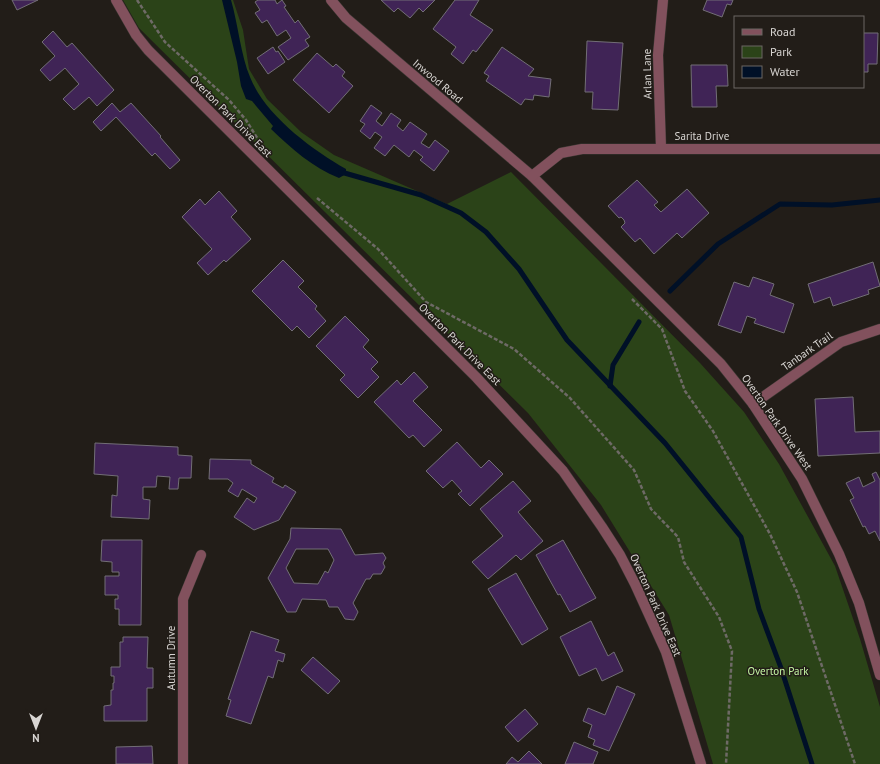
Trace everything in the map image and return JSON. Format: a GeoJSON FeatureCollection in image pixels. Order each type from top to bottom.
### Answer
{"type":"FeatureCollection","features":[{"type":"Feature","properties":{"kind":"street","name":"Overton Park Drive East"},"geometry":{"type":"LineString","coordinates":[[116,0],[136,35],[148,50],[476,377],[563,470],[620,555],[638,591],[666,652],[701,764]]}},
{"type":"Feature","properties":{"kind":"street","name":"Inwood Road"},"geometry":{"type":"LineString","coordinates":[[331,0],[346,18],[532,176]]}},
{"type":"Feature","properties":{"kind":"street","name":"Arlan Lane"},"geometry":{"type":"LineString","coordinates":[[661,148],[658,55],[663,0]]}},
{"type":"Feature","properties":{"kind":"street","name":"Sarita Drive"},"geometry":{"type":"LineString","coordinates":[[532,176],[552,159],[571,150],[661,148],[880,149]]}},
{"type":"Feature","properties":{"kind":"street","name":"Overton Park Drive West"},"geometry":{"type":"LineString","coordinates":[[532,176],[705,346],[752,404],[802,479],[839,554],[859,603],[880,675]]}},
{"type":"Feature","properties":{"kind":"street","name":"Tanbark Trail"},"geometry":{"type":"LineString","coordinates":[[752,404],[841,342],[880,329]]}},
{"type":"Feature","properties":{"kind":"street","name":"Autumn Drive"},"geometry":{"type":"LineString","coordinates":[[183,764],[183,599],[201,555]]}},
{"type":"Feature","properties":{"kind":"path"},"geometry":{"type":"LineString","coordinates":[[137,0],[165,42],[229,100],[246,120],[261,144]]}},
{"type":"Feature","properties":{"kind":"path"},"geometry":{"type":"LineString","coordinates":[[313,195],[378,250],[426,302],[514,349],[570,398],[634,470],[651,509],[678,537],[684,562],[719,617],[732,651],[726,764]]}},
{"type":"Feature","properties":{"kind":"path"},"geometry":{"type":"LineString","coordinates":[[632,299],[662,329],[685,391],[713,431],[777,548],[797,592],[808,621],[855,764]]}},
{"type":"Feature","properties":{"kind":"green space","name":"Overton Park"},"geometry":{"type":"Polygon","coordinates":[[[123,0],[233,0],[243,30],[249,69],[267,99],[301,132],[334,155],[447,204],[511,172],[700,363],[744,412],[779,464],[835,566],[860,639],[880,707],[880,764],[713,764],[669,615],[601,505],[528,413],[139,28],[123,0]]]}},
{"type":"Feature","properties":{"kind":"water"},"geometry":{"type":"Polygon","coordinates":[[[222,0],[231,0],[247,69],[257,91],[266,105],[290,130],[318,152],[346,169],[346,174],[339,178],[320,169],[303,157],[271,129],[273,126],[252,101],[246,99],[241,86],[237,62],[222,0]]]}},
{"type":"Feature","properties":{"kind":"building"},"geometry":{"type":"Polygon","coordinates":[[[12,0],[38,0],[17,10],[12,0]]]}},
{"type":"Feature","properties":{"kind":"building"},"geometry":{"type":"Polygon","coordinates":[[[258,0],[275,0],[277,4],[282,0],[286,6],[284,7],[295,23],[298,20],[310,37],[305,40],[309,46],[288,60],[278,47],[291,38],[286,30],[277,36],[267,20],[262,23],[255,13],[260,10],[255,2],[258,0]]]}},
{"type":"Feature","properties":{"kind":"building"},"geometry":{"type":"Polygon","coordinates":[[[381,0],[435,0],[423,12],[419,8],[410,18],[398,8],[394,12],[381,0]]]}},
{"type":"Feature","properties":{"kind":"building"},"geometry":{"type":"Polygon","coordinates":[[[455,0],[479,0],[470,15],[493,30],[476,52],[473,50],[463,64],[451,54],[456,47],[433,29],[455,0]]]}},
{"type":"Feature","properties":{"kind":"building"},"geometry":{"type":"Polygon","coordinates":[[[707,0],[733,0],[731,5],[727,4],[722,17],[703,10],[707,0]]]}},
{"type":"Feature","properties":{"kind":"building"},"geometry":{"type":"Polygon","coordinates":[[[53,31],[67,47],[72,43],[114,90],[97,106],[89,97],[74,110],[63,99],[79,84],[65,68],[50,81],[40,70],[55,56],[42,42],[53,31]]]}},
{"type":"Feature","properties":{"kind":"building"},"geometry":{"type":"Polygon","coordinates":[[[864,33],[878,33],[877,64],[868,64],[868,72],[864,72],[864,33]]]}},
{"type":"Feature","properties":{"kind":"building"},"geometry":{"type":"Polygon","coordinates":[[[587,41],[623,43],[618,110],[592,109],[593,92],[585,92],[587,41]]]}},
{"type":"Feature","properties":{"kind":"building"},"geometry":{"type":"Polygon","coordinates":[[[273,47],[276,52],[278,51],[285,62],[268,74],[257,58],[273,47]]]}},
{"type":"Feature","properties":{"kind":"building"},"geometry":{"type":"Polygon","coordinates":[[[502,47],[534,69],[528,76],[551,79],[549,97],[534,95],[533,100],[525,99],[521,105],[486,81],[489,76],[484,73],[502,47]]]}},
{"type":"Feature","properties":{"kind":"building"},"geometry":{"type":"Polygon","coordinates":[[[317,53],[333,67],[336,64],[345,72],[342,76],[353,86],[329,113],[293,80],[317,53]]]}},
{"type":"Feature","properties":{"kind":"building"},"geometry":{"type":"Polygon","coordinates":[[[691,65],[727,65],[728,86],[716,86],[717,107],[692,107],[691,65]]]}},
{"type":"Feature","properties":{"kind":"building"},"geometry":{"type":"Polygon","coordinates":[[[112,103],[120,112],[131,103],[161,136],[160,137],[180,160],[170,169],[155,153],[152,156],[116,117],[101,131],[93,122],[112,103]]]}},
{"type":"Feature","properties":{"kind":"building"},"geometry":{"type":"Polygon","coordinates":[[[371,105],[382,113],[376,121],[382,126],[391,113],[401,120],[397,126],[403,131],[410,122],[427,134],[421,143],[429,148],[435,140],[449,151],[434,171],[420,160],[423,157],[414,150],[409,157],[394,145],[385,156],[374,148],[382,137],[375,132],[370,139],[360,131],[365,124],[360,121],[371,105]]]}},
{"type":"Feature","properties":{"kind":"building"},"geometry":{"type":"Polygon","coordinates":[[[637,180],[658,202],[654,205],[661,212],[687,189],[709,213],[682,238],[677,233],[654,254],[640,238],[635,242],[621,227],[625,223],[624,220],[621,217],[619,218],[608,206],[637,180]]]}},
{"type":"Feature","properties":{"kind":"building"},"geometry":{"type":"Polygon","coordinates":[[[219,191],[237,211],[231,217],[251,239],[226,262],[224,260],[208,275],[197,263],[212,249],[182,217],[200,199],[205,205],[219,191]]]}},
{"type":"Feature","properties":{"kind":"building"},"geometry":{"type":"Polygon","coordinates":[[[283,260],[304,281],[298,287],[317,306],[315,309],[326,321],[309,338],[297,326],[292,331],[252,291],[283,260]]]}},
{"type":"Feature","properties":{"kind":"building"},"geometry":{"type":"Polygon","coordinates":[[[873,262],[880,286],[868,290],[869,294],[833,306],[830,297],[814,303],[808,284],[873,262]]]}},
{"type":"Feature","properties":{"kind":"building"},"geometry":{"type":"Polygon","coordinates":[[[753,277],[774,284],[770,295],[794,304],[784,333],[754,323],[756,319],[747,316],[741,333],[718,325],[734,282],[749,287],[753,277]]]}},
{"type":"Feature","properties":{"kind":"building"},"geometry":{"type":"Polygon","coordinates":[[[345,316],[369,340],[363,347],[378,362],[371,369],[379,377],[358,398],[340,380],[345,375],[316,346],[345,316]]]}},
{"type":"Feature","properties":{"kind":"building"},"geometry":{"type":"Polygon","coordinates":[[[414,372],[428,387],[413,401],[442,430],[424,447],[413,435],[409,438],[374,402],[397,380],[401,385],[414,372]]]}},
{"type":"Feature","properties":{"kind":"building"},"geometry":{"type":"Polygon","coordinates":[[[853,397],[855,432],[880,431],[880,453],[818,456],[815,399],[853,397]]]}},
{"type":"Feature","properties":{"kind":"building"},"geometry":{"type":"Polygon","coordinates":[[[457,442],[481,468],[489,460],[503,474],[470,506],[458,494],[462,491],[452,480],[443,488],[426,471],[457,442]]]}},
{"type":"Feature","properties":{"kind":"building"},"geometry":{"type":"Polygon","coordinates":[[[95,443],[178,447],[178,455],[192,456],[191,478],[179,478],[178,489],[169,489],[170,477],[157,476],[156,487],[143,487],[143,499],[150,500],[149,519],[111,517],[112,495],[117,496],[118,476],[94,474],[95,443]]]}},
{"type":"Feature","properties":{"kind":"building"},"geometry":{"type":"Polygon","coordinates":[[[210,459],[251,460],[251,464],[274,478],[272,482],[283,488],[285,485],[296,492],[279,520],[254,530],[234,517],[247,498],[254,503],[257,498],[242,489],[238,497],[228,491],[233,483],[228,479],[209,479],[210,459]]]}},
{"type":"Feature","properties":{"kind":"building"},"geometry":{"type":"Polygon","coordinates":[[[876,472],[880,480],[880,541],[875,531],[869,534],[865,526],[863,527],[850,500],[854,498],[846,483],[859,477],[863,487],[875,481],[872,474],[876,472]]]}},
{"type":"Feature","properties":{"kind":"building"},"geometry":{"type":"Polygon","coordinates":[[[513,481],[531,501],[518,512],[543,541],[521,560],[516,555],[488,579],[472,562],[503,536],[480,509],[513,481]]]}},
{"type":"Feature","properties":{"kind":"building"},"geometry":{"type":"Polygon","coordinates":[[[291,528],[341,529],[355,555],[383,553],[386,558],[383,563],[385,567],[381,574],[373,574],[370,579],[366,579],[353,603],[358,612],[354,620],[345,619],[338,607],[329,607],[326,600],[302,599],[296,612],[287,612],[268,578],[290,539],[291,528]],[[296,549],[286,568],[294,583],[318,584],[325,571],[328,573],[334,560],[328,549],[296,549]]]}},
{"type":"Feature","properties":{"kind":"building"},"geometry":{"type":"Polygon","coordinates":[[[102,540],[142,540],[141,625],[119,625],[119,609],[115,609],[115,599],[118,599],[118,595],[105,595],[105,576],[119,576],[119,572],[112,572],[112,562],[101,561],[102,540]]]}},
{"type":"Feature","properties":{"kind":"building"},"geometry":{"type":"Polygon","coordinates":[[[563,540],[596,598],[570,612],[560,594],[558,595],[536,555],[563,540]]]}},
{"type":"Feature","properties":{"kind":"building"},"geometry":{"type":"Polygon","coordinates":[[[516,573],[548,629],[522,645],[488,589],[516,573]]]}},
{"type":"Feature","properties":{"kind":"building"},"geometry":{"type":"Polygon","coordinates":[[[591,621],[608,656],[614,652],[623,671],[602,681],[596,668],[579,676],[560,637],[591,621]]]}},
{"type":"Feature","properties":{"kind":"building"},"geometry":{"type":"Polygon","coordinates":[[[251,631],[279,640],[275,651],[285,654],[283,662],[278,660],[273,678],[268,676],[251,724],[226,716],[231,700],[228,699],[251,631]]]}},
{"type":"Feature","properties":{"kind":"building"},"geometry":{"type":"Polygon","coordinates":[[[123,637],[148,637],[147,668],[153,668],[153,688],[147,688],[147,721],[104,721],[104,706],[111,705],[111,690],[113,690],[114,683],[114,676],[111,676],[111,667],[120,667],[120,642],[123,642],[123,637]]]}},
{"type":"Feature","properties":{"kind":"building"},"geometry":{"type":"Polygon","coordinates":[[[313,657],[340,681],[328,694],[301,670],[313,657]]]}},
{"type":"Feature","properties":{"kind":"building"},"geometry":{"type":"Polygon","coordinates":[[[617,686],[635,694],[609,751],[593,745],[595,740],[588,737],[592,725],[583,721],[588,708],[605,715],[617,686]]]}},
{"type":"Feature","properties":{"kind":"building"},"geometry":{"type":"Polygon","coordinates":[[[525,709],[538,724],[518,742],[505,727],[525,709]]]}},
{"type":"Feature","properties":{"kind":"building"},"geometry":{"type":"Polygon","coordinates":[[[574,742],[598,752],[593,764],[565,764],[574,742]]]}},
{"type":"Feature","properties":{"kind":"building"},"geometry":{"type":"Polygon","coordinates":[[[152,746],[153,764],[116,764],[116,747],[152,746]]]}},
{"type":"Feature","properties":{"kind":"building"},"geometry":{"type":"Polygon","coordinates":[[[529,751],[542,764],[506,764],[512,757],[518,762],[529,751]]]}},
{"type":"Feature","properties":{"kind":"waterway"},"geometry":{"type":"LineString","coordinates":[[341,172],[421,195],[461,213],[486,232],[519,269],[567,340],[665,443],[741,537],[759,609],[781,668],[812,764]]}},
{"type":"Feature","properties":{"kind":"waterway"},"geometry":{"type":"LineString","coordinates":[[670,291],[718,244],[780,204],[832,205],[880,200]]}},
{"type":"Feature","properties":{"kind":"waterway"},"geometry":{"type":"LineString","coordinates":[[610,386],[613,365],[639,322]]}}]}
